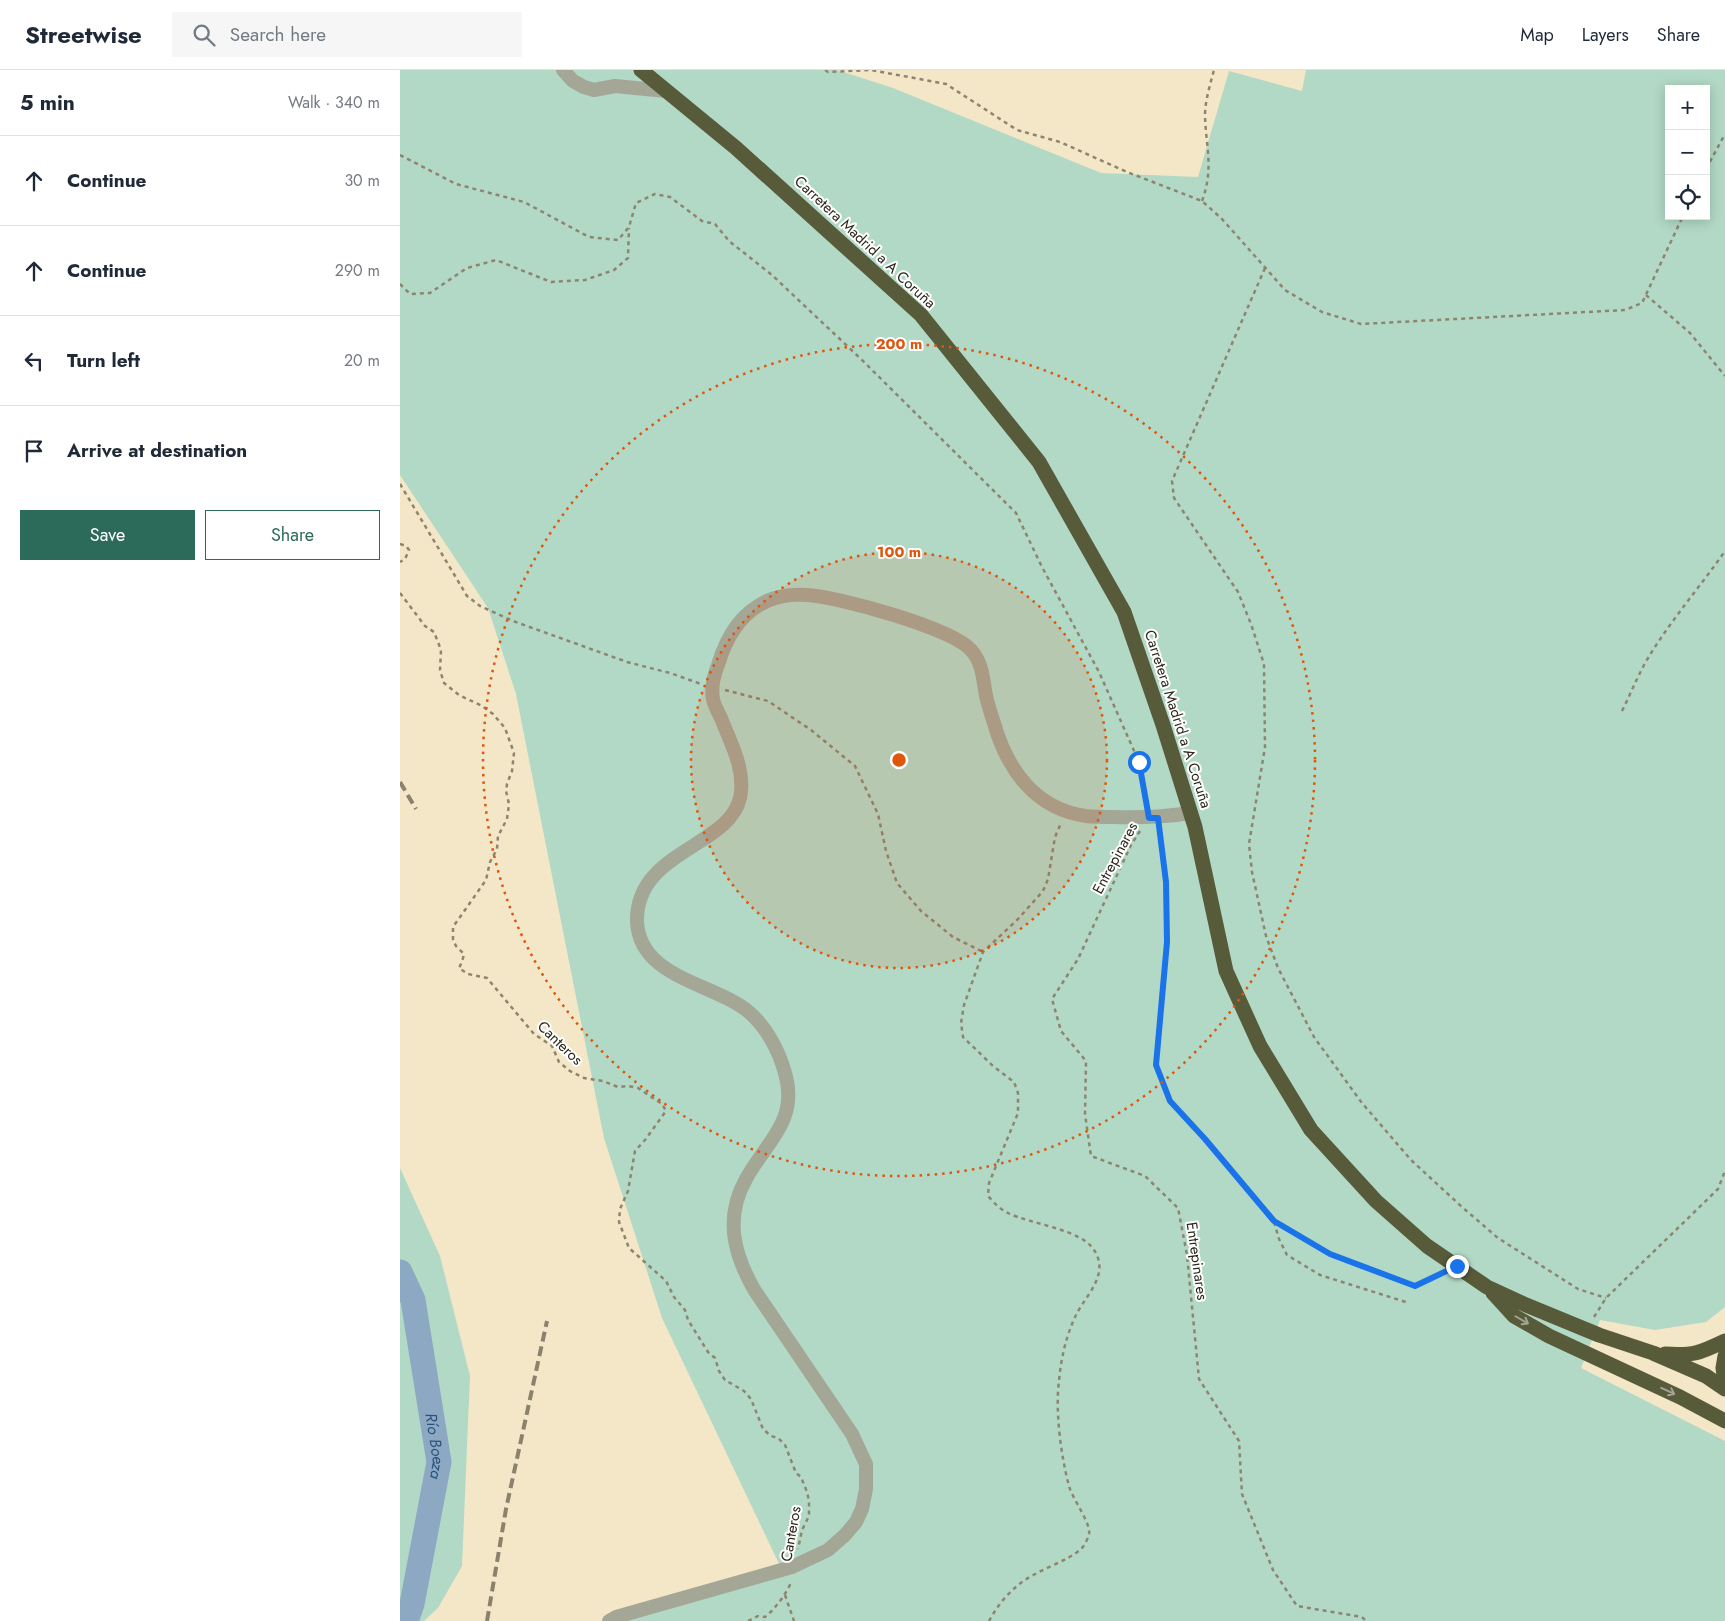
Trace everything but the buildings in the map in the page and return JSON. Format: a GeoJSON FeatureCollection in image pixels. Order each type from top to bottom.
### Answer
{"type":"FeatureCollection","features":[{"type":"Feature","properties":{"kind":"highway","name":"Carretera Madrid a A Coruña"},"geometry":{"type":"LineString","coordinates":[[641,70],[736,148],[921,315],[1039,462],[1124,612],[1163,725],[1190,813],[1226,971],[1260,1046],[1311,1130],[1376,1201],[1427,1246],[1487,1286],[1526,1305],[1599,1335],[1653,1353],[1706,1376],[1725,1389]]}},
{"type":"Feature","properties":{"kind":"highway"},"geometry":{"type":"LineString","coordinates":[[1487,1286],[1514,1316],[1549,1336],[1680,1396],[1725,1421]]}},
{"type":"Feature","properties":{"kind":"highway","name":"Carretera Madrid a A Coruña"},"geometry":{"type":"LineString","coordinates":[[1653,1353],[1687,1356],[1705,1351],[1725,1341]]}},
{"type":"Feature","properties":{"kind":"highway"},"geometry":{"type":"LineString","coordinates":[[1725,1356],[1723,1368],[1725,1381]]}},
{"type":"Feature","properties":{"kind":"street"},"geometry":{"type":"LineString","coordinates":[[563,70],[573,81],[594,90],[615,86],[666,91]]}},
{"type":"Feature","properties":{"kind":"street"},"geometry":{"type":"LineString","coordinates":[[609,1621],[616,1617],[797,1564],[828,1550],[845,1536],[856,1522],[862,1509],[866,1488],[866,1464],[852,1434],[755,1291],[743,1270],[736,1250],[733,1230],[739,1193],[745,1180],[777,1133],[786,1115],[788,1093],[785,1074],[776,1051],[764,1028],[749,1012],[728,999],[681,978],[662,966],[646,950],[639,935],[637,920],[640,903],[647,884],[672,859],[729,820],[735,812],[739,801],[742,784],[739,763],[712,699],[714,675],[724,646],[736,625],[752,609],[769,600],[790,594],[810,595],[841,599],[954,637],[972,650],[982,670],[986,695],[999,740],[1014,772],[1033,792],[1052,805],[1085,816],[1153,818],[1190,813]]}},
{"type":"Feature","properties":{"kind":"path"},"geometry":{"type":"LineString","coordinates":[[825,70],[828,72],[871,70],[946,84],[1017,130],[1060,142],[1127,172],[1202,201],[1222,218],[1285,290],[1322,312],[1361,324],[1625,310],[1642,302],[1682,220]]}},
{"type":"Feature","properties":{"kind":"path"},"geometry":{"type":"LineString","coordinates":[[1202,201],[1208,185],[1209,160],[1205,114],[1214,70]]}},
{"type":"Feature","properties":{"kind":"path"},"geometry":{"type":"LineString","coordinates":[[1710,162],[1725,134]]}},
{"type":"Feature","properties":{"kind":"path"},"geometry":{"type":"LineString","coordinates":[[400,155],[456,184],[524,202],[588,237],[618,240],[629,227]]}},
{"type":"Feature","properties":{"kind":"path"},"geometry":{"type":"LineString","coordinates":[[400,284],[410,294],[430,293],[467,268],[496,260],[551,282],[585,280],[614,270],[628,258],[629,227],[636,203],[655,194],[670,197],[702,221],[715,224],[729,241],[772,275],[861,359],[1016,513],[1042,566],[1100,672],[1139,762],[1166,882],[1167,942],[1156,1065],[1170,1101],[1205,1139],[1274,1221],[1330,1254],[1415,1286],[1457,1266]]}},
{"type":"Feature","properties":{"kind":"path"},"geometry":{"type":"LineString","coordinates":[[1265,268],[1172,481],[1174,498],[1238,592],[1264,664],[1265,747],[1249,844],[1252,872],[1266,936],[1278,968],[1314,1037],[1362,1103],[1411,1160],[1498,1238],[1578,1289],[1606,1298]]}},
{"type":"Feature","properties":{"kind":"path"},"geometry":{"type":"LineString","coordinates":[[1646,295],[1690,333],[1725,376]]}},
{"type":"Feature","properties":{"kind":"path"},"geometry":{"type":"LineString","coordinates":[[400,484],[467,596],[480,606],[513,621],[627,662],[768,702],[811,730],[855,766],[878,814],[886,851],[897,883],[921,910],[953,937],[983,952]]}},
{"type":"Feature","properties":{"kind":"path"},"geometry":{"type":"LineString","coordinates":[[400,544],[406,546],[409,550],[405,559],[400,562]]}},
{"type":"Feature","properties":{"kind":"path"},"geometry":{"type":"LineString","coordinates":[[1622,711],[1653,652],[1672,621],[1709,574],[1725,550]]}},
{"type":"Feature","properties":{"kind":"path","name":"Canteros"},"geometry":{"type":"LineString","coordinates":[[400,593],[425,626],[434,632],[441,650],[440,670],[444,683],[459,695],[482,706],[493,714],[505,728],[514,753],[512,771],[506,784],[509,804],[507,819],[498,836],[497,849],[490,862],[486,880],[453,927],[453,940],[464,954],[459,968],[468,974],[487,978],[534,1034],[552,1046],[559,1062],[570,1071],[584,1078],[603,1081],[618,1087],[638,1088],[662,1104],[666,1111],[635,1151],[628,1191],[620,1209],[618,1222],[629,1248],[666,1281],[674,1297],[685,1310],[688,1320],[708,1352],[715,1358],[719,1371],[725,1380],[744,1391],[751,1399],[763,1429],[771,1436],[778,1438],[785,1445],[807,1492],[809,1516],[802,1530],[797,1564],[792,1582],[774,1610],[765,1617],[758,1616],[748,1621]]}},
{"type":"Feature","properties":{"kind":"path"},"geometry":{"type":"LineString","coordinates":[[989,1621],[1007,1595],[1018,1584],[1084,1547],[1089,1534],[1088,1522],[1079,1510],[1069,1487],[1058,1411],[1058,1385],[1066,1340],[1076,1315],[1098,1276],[1099,1262],[1094,1249],[1082,1239],[1055,1228],[1009,1214],[998,1207],[988,1196],[988,1182],[1018,1113],[1018,1093],[1014,1082],[963,1037],[961,1023],[964,1005],[983,952],[1018,919],[1043,891],[1048,878],[1055,837],[1066,811]]}},
{"type":"Feature","properties":{"kind":"path","name":"Entrepinares"},"geometry":{"type":"LineString","coordinates":[[1153,818],[1131,845],[1078,959],[1052,999],[1061,1031],[1086,1062],[1085,1114],[1091,1156],[1144,1176],[1178,1208],[1187,1255],[1199,1379],[1239,1441],[1242,1494],[1273,1570],[1298,1606],[1362,1617],[1366,1621]]}},
{"type":"Feature","properties":{"kind":"path"},"geometry":{"type":"LineString","coordinates":[[1586,1329],[1606,1298],[1718,1189],[1725,1171]]}},
{"type":"Feature","properties":{"kind":"path"},"geometry":{"type":"LineString","coordinates":[[1274,1221],[1279,1239],[1287,1255],[1320,1276],[1409,1303]]}},
{"type":"Feature","properties":{"kind":"path"},"geometry":{"type":"LineString","coordinates":[[785,1595],[794,1621]]}},
{"type":"Feature","properties":{"kind":"green space"},"geometry":{"type":"Polygon","coordinates":[[[400,70],[837,70],[893,88],[1101,173],[1198,177],[1229,71],[1302,91],[1306,70],[1725,70],[1725,1307],[1706,1322],[1655,1330],[1600,1320],[1581,1368],[1725,1441],[1725,1621],[622,1621],[782,1570],[662,1318],[604,1138],[516,694],[488,608],[400,475],[400,70]]]}},
{"type":"Feature","properties":{"kind":"green space"},"geometry":{"type":"Polygon","coordinates":[[[400,1168],[440,1256],[470,1376],[462,1566],[438,1608],[424,1621],[400,1621],[400,1168]]]}},
{"type":"Feature","properties":{"kind":"waterway","name":"Río Boeza"},"geometry":{"type":"LineString","coordinates":[[400,1272],[413,1300],[439,1462],[412,1604],[406,1621]]}},
{"type":"Feature","properties":{"kind":"railway"},"geometry":{"type":"LineString","coordinates":[[400,782],[416,809]]}},
{"type":"Feature","properties":{"kind":"railway"},"geometry":{"type":"LineString","coordinates":[[487,1621],[506,1509],[547,1321]]}},
{"type":"Feature","properties":{"kind":"route"},"geometry":{"type":"LineString","coordinates":[[1139,762],[1149,818],[1158,818],[1166,882],[1167,942],[1156,1065],[1170,1101],[1205,1139],[1274,1221],[1330,1254],[1415,1286],[1457,1266]]}}]}
